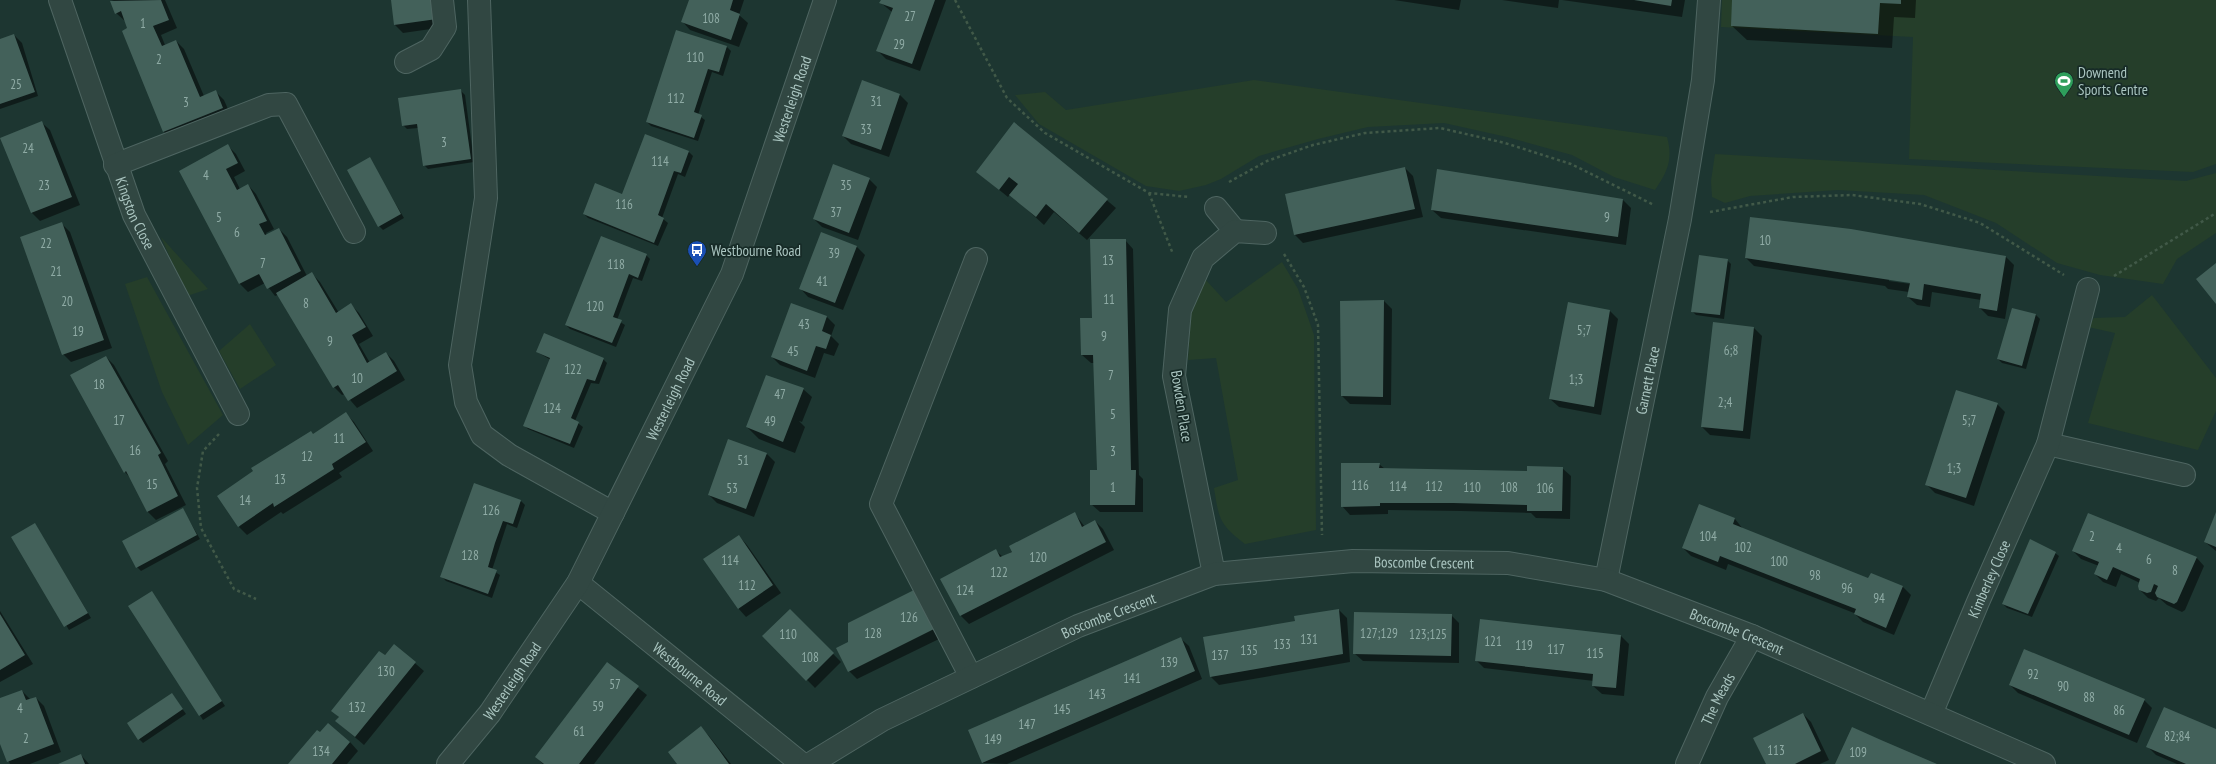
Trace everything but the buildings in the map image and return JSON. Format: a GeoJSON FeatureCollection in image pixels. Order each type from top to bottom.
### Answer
{"type":"FeatureCollection","features":[{"type":"Feature","properties":{"kind":"street","name":"Kingston Close"},"geometry":{"type":"LineString","coordinates":[[60,0],[115,165],[134,215],[238,414]]}},
{"type":"Feature","properties":{"kind":"street"},"geometry":{"type":"LineString","coordinates":[[406,62],[430,49],[445,27],[442,0]]}},
{"type":"Feature","properties":{"kind":"street"},"geometry":{"type":"LineString","coordinates":[[479,0],[486,198],[460,365],[466,402],[482,434],[509,455],[613,513]]}},
{"type":"Feature","properties":{"kind":"street","name":"Westerleigh Road"},"geometry":{"type":"LineString","coordinates":[[448,764],[490,712],[578,583],[732,274],[825,0]]}},
{"type":"Feature","properties":{"kind":"street","name":"Garnett Place"},"geometry":{"type":"LineString","coordinates":[[1606,580],[1680,219],[1703,80],[1709,0]]}},
{"type":"Feature","properties":{"kind":"street"},"geometry":{"type":"LineString","coordinates":[[115,165],[268,105],[286,104],[354,232]]}},
{"type":"Feature","properties":{"kind":"street"},"geometry":{"type":"LineString","coordinates":[[1216,208],[1235,231],[1265,233]]}},
{"type":"Feature","properties":{"kind":"street","name":"Bowden Place"},"geometry":{"type":"LineString","coordinates":[[1214,574],[1174,376],[1180,310],[1203,258],[1235,231]]}},
{"type":"Feature","properties":{"kind":"street"},"geometry":{"type":"LineString","coordinates":[[971,677],[882,504],[976,259]]}},
{"type":"Feature","properties":{"kind":"street","name":"Kimberley Close"},"geometry":{"type":"LineString","coordinates":[[1931,714],[1978,602],[2048,444],[2088,289]]}},
{"type":"Feature","properties":{"kind":"street"},"geometry":{"type":"LineString","coordinates":[[2048,444],[2184,475]]}},
{"type":"Feature","properties":{"kind":"street","name":"Boscombe Crescent"},"geometry":{"type":"LineString","coordinates":[[810,764],[882,720],[1078,626],[1214,574],[1354,561],[1508,563],[1606,580],[1752,636],[2044,764]]}},
{"type":"Feature","properties":{"kind":"street","name":"Westbourne Road"},"geometry":{"type":"LineString","coordinates":[[578,583],[802,764]]}},
{"type":"Feature","properties":{"kind":"street","name":"The Meads"},"geometry":{"type":"LineString","coordinates":[[1687,764],[1717,697],[1752,636]]}},
{"type":"Feature","properties":{"kind":"path"},"geometry":{"type":"LineString","coordinates":[[955,0],[1007,98],[1045,133],[1149,193],[1187,198],[1194,196]]}},
{"type":"Feature","properties":{"kind":"path"},"geometry":{"type":"LineString","coordinates":[[1223,186],[1267,161],[1313,145],[1365,133],[1440,128],[1505,142],[1572,164],[1680,219],[1793,197],[1852,195],[1920,204],[1980,223],[2037,260],[2088,289],[2106,280],[2216,213]]}},
{"type":"Feature","properties":{"kind":"path"},"geometry":{"type":"LineString","coordinates":[[1149,193],[1188,292]]}},
{"type":"Feature","properties":{"kind":"path"},"geometry":{"type":"LineString","coordinates":[[1265,233],[1284,254],[1304,287],[1318,325],[1323,564]]}},
{"type":"Feature","properties":{"kind":"path"},"geometry":{"type":"LineString","coordinates":[[238,414],[203,451],[197,488],[201,528],[234,589],[256,599]]}},
{"type":"Feature","properties":{"kind":"green space","name":"Downend Sports Centre"},"geometry":{"type":"Polygon","coordinates":[[[1722,0],[2216,0],[2216,164],[2193,172],[1909,159],[1913,37],[1721,27],[1722,0]]]}},
{"type":"Feature","properties":{"kind":"green space"},"geometry":{"type":"Polygon","coordinates":[[[1254,80],[1667,137],[1669,145],[1668,165],[1655,190],[1614,177],[1572,155],[1507,137],[1444,123],[1368,127],[1318,139],[1259,156],[1221,179],[1206,185],[1179,191],[1146,186],[1039,124],[1015,95],[1045,92],[1066,110],[1254,80]]]}},
{"type":"Feature","properties":{"kind":"green space"},"geometry":{"type":"Polygon","coordinates":[[[1715,154],[2186,181],[2216,173],[2216,233],[2177,259],[2163,284],[2100,275],[2057,263],[1996,223],[1924,195],[1838,190],[1750,196],[1725,203],[1712,197],[1711,181],[1715,154]]]}},
{"type":"Feature","properties":{"kind":"green space"},"geometry":{"type":"Polygon","coordinates":[[[161,237],[208,289],[187,296],[161,237]]]}},
{"type":"Feature","properties":{"kind":"green space"},"geometry":{"type":"Polygon","coordinates":[[[1282,262],[1298,289],[1314,335],[1316,530],[1245,544],[1225,526],[1217,507],[1214,488],[1238,480],[1216,358],[1188,360],[1191,314],[1205,279],[1226,302],[1282,262]]]}},
{"type":"Feature","properties":{"kind":"green space"},"geometry":{"type":"Polygon","coordinates":[[[147,277],[223,415],[188,445],[162,392],[125,284],[147,277]]]}},
{"type":"Feature","properties":{"kind":"green space"},"geometry":{"type":"Polygon","coordinates":[[[2152,295],[2216,378],[2216,411],[2198,450],[2088,423],[2115,333],[2088,327],[2094,318],[2125,317],[2152,295]]]}},
{"type":"Feature","properties":{"kind":"green space"},"geometry":{"type":"Polygon","coordinates":[[[250,324],[276,365],[240,389],[219,351],[250,324]]]}},
{"type":"Feature","properties":{"kind":"place","name":"Downend Sports Centre"},"geometry":{"type":"Point","coordinates":[2064,98]}},
{"type":"Feature","properties":{"kind":"place","name":"Westbourne Road"},"geometry":{"type":"Point","coordinates":[697,267]}}]}
